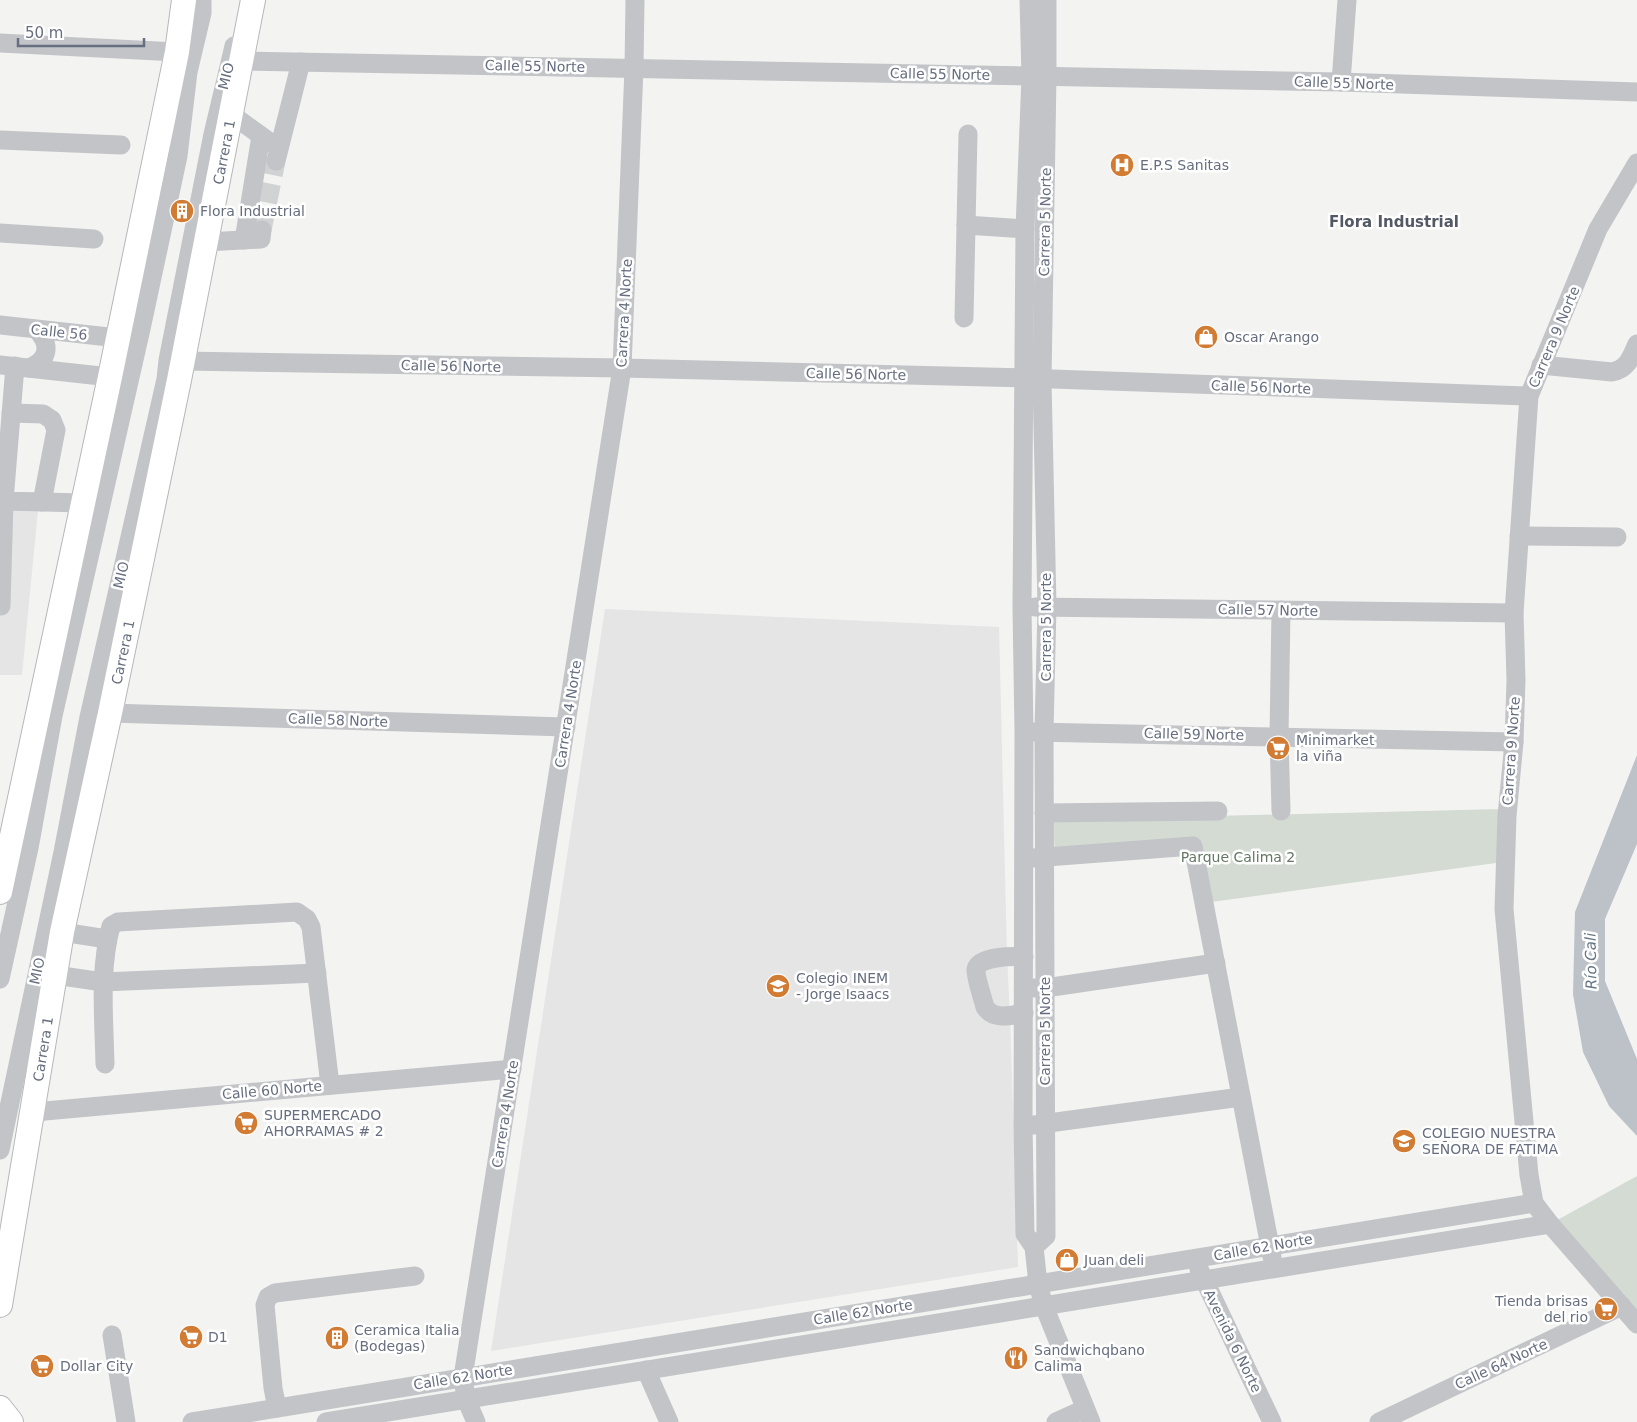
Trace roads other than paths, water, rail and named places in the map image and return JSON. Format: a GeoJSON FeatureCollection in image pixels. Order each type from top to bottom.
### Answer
{"type":"FeatureCollection","features":[{"type":"Feature","properties":{"kind":"main road"},"geometry":{"type":"LineString","coordinates":[[0,892],[5,843],[110,377],[177,52],[184,0]]}},
{"type":"Feature","properties":{"kind":"main road","name":"Carrera 1"},"geometry":{"type":"LineString","coordinates":[[0,1305],[62,932],[110,713],[183,361],[253,0]]}},
{"type":"Feature","properties":{"kind":"main road"},"geometry":{"type":"LineString","coordinates":[[0,1408],[10,1422]]}},
{"type":"Feature","properties":{"kind":"street"},"geometry":{"type":"LineString","coordinates":[[0,979],[29,848],[53,716],[141,329],[178,156],[188,72],[202,13],[202,0]]}},
{"type":"Feature","properties":{"kind":"street","name":"MIO"},"geometry":{"type":"LineString","coordinates":[[0,1150],[63,852],[89,717],[166,379],[168,360],[211,143],[242,0]]}},
{"type":"Feature","properties":{"kind":"street","name":"Carrera 4 Norte"},"geometry":{"type":"LineString","coordinates":[[476,1422],[466,1399],[463,1377],[622,368],[634,68],[634,0]]}},
{"type":"Feature","properties":{"kind":"street","name":"Carrera 5 Norte"},"geometry":{"type":"LineString","coordinates":[[1030,0],[1039,76],[1033,379],[1022,608],[1025,1234],[1034,1247],[1038,1284],[1044,1306],[1088,1416]]}},
{"type":"Feature","properties":{"kind":"street","name":"Carrera 5 Norte"},"geometry":{"type":"LineString","coordinates":[[1034,1247],[1046,1236],[1044,731],[1047,606],[1025,229],[1047,0]]}},
{"type":"Feature","properties":{"kind":"street"},"geometry":{"type":"LineString","coordinates":[[1341,82],[1347,0]]}},
{"type":"Feature","properties":{"kind":"street"},"geometry":{"type":"LineString","coordinates":[[0,43],[177,52]]}},
{"type":"Feature","properties":{"kind":"street","name":"Calle 55 Norte"},"geometry":{"type":"LineString","coordinates":[[242,61],[1341,82],[1637,92]]}},
{"type":"Feature","properties":{"kind":"street"},"geometry":{"type":"LineString","coordinates":[[232,114],[261,136],[277,154],[302,62]]}},
{"type":"Feature","properties":{"kind":"street"},"geometry":{"type":"LineString","coordinates":[[964,318],[968,134]]}},
{"type":"Feature","properties":{"kind":"street"},"geometry":{"type":"LineString","coordinates":[[244,240],[261,136]]}},
{"type":"Feature","properties":{"kind":"street"},"geometry":{"type":"LineString","coordinates":[[0,140],[121,145]]}},
{"type":"Feature","properties":{"kind":"street","name":"Carrera 9 Norte"},"geometry":{"type":"LineString","coordinates":[[1637,164],[1598,229],[1529,396],[1514,613],[1516,680],[1514,742],[1507,816],[1504,909],[1529,1175],[1534,1202],[1550,1224],[1637,1324]]}},
{"type":"Feature","properties":{"kind":"street"},"geometry":{"type":"LineString","coordinates":[[966,225],[1025,229]]}},
{"type":"Feature","properties":{"kind":"street"},"geometry":{"type":"LineString","coordinates":[[206,242],[261,239],[262,230]]}},
{"type":"Feature","properties":{"kind":"street"},"geometry":{"type":"LineString","coordinates":[[0,233],[94,239]]}},
{"type":"Feature","properties":{"kind":"street","name":"Calle 56"},"geometry":{"type":"LineString","coordinates":[[0,325],[118,338]]}},
{"type":"Feature","properties":{"kind":"street"},"geometry":{"type":"LineString","coordinates":[[15,366],[41,361],[46,352],[45,340],[37,330]]}},
{"type":"Feature","properties":{"kind":"street"},"geometry":{"type":"LineString","coordinates":[[1542,365],[1612,372],[1626,366],[1637,344]]}},
{"type":"Feature","properties":{"kind":"street","name":"Calle 56 Norte"},"geometry":{"type":"LineString","coordinates":[[183,361],[622,368],[1033,379],[1529,396]]}},
{"type":"Feature","properties":{"kind":"street"},"geometry":{"type":"LineString","coordinates":[[15,366],[110,377]]}},
{"type":"Feature","properties":{"kind":"street"},"geometry":{"type":"LineString","coordinates":[[1,606],[4,501],[15,366]]}},
{"type":"Feature","properties":{"kind":"street"},"geometry":{"type":"LineString","coordinates":[[11,413],[42,414],[52,420],[56,430],[42,502]]}},
{"type":"Feature","properties":{"kind":"street"},"geometry":{"type":"LineString","coordinates":[[4,501],[83,503]]}},
{"type":"Feature","properties":{"kind":"street"},"geometry":{"type":"LineString","coordinates":[[1519,536],[1617,537]]}},
{"type":"Feature","properties":{"kind":"street","name":"Calle 57 Norte"},"geometry":{"type":"LineString","coordinates":[[1022,608],[1047,606],[1514,613]]}},
{"type":"Feature","properties":{"kind":"street"},"geometry":{"type":"LineString","coordinates":[[1281,610],[1279,736],[1281,811]]}},
{"type":"Feature","properties":{"kind":"street","name":"Calle 58 Norte"},"geometry":{"type":"LineString","coordinates":[[110,713],[566,727]]}},
{"type":"Feature","properties":{"kind":"street","name":"Calle 59 Norte"},"geometry":{"type":"LineString","coordinates":[[1024,732],[1514,742]]}},
{"type":"Feature","properties":{"kind":"street"},"geometry":{"type":"LineString","coordinates":[[1044,813],[1218,811]]}},
{"type":"Feature","properties":{"kind":"street"},"geometry":{"type":"LineString","coordinates":[[1024,858],[1193,846],[1274,1268]]}},
{"type":"Feature","properties":{"kind":"street"},"geometry":{"type":"LineString","coordinates":[[105,1064],[103,982],[111,926],[118,922],[297,912],[307,919],[311,927],[330,1085]]}},
{"type":"Feature","properties":{"kind":"street"},"geometry":{"type":"LineString","coordinates":[[62,932],[108,939]]}},
{"type":"Feature","properties":{"kind":"street"},"geometry":{"type":"LineString","coordinates":[[1024,957],[1006,956],[983,961],[976,970],[985,1007],[988,1012],[992,1015],[1001,1016],[1024,1013]]}},
{"type":"Feature","properties":{"kind":"street"},"geometry":{"type":"LineString","coordinates":[[1024,988],[1045,988],[1216,963]]}},
{"type":"Feature","properties":{"kind":"street"},"geometry":{"type":"LineString","coordinates":[[55,975],[103,982],[317,973]]}},
{"type":"Feature","properties":{"kind":"street","name":"Calle 60 Norte"},"geometry":{"type":"LineString","coordinates":[[32,1114],[512,1069]]}},
{"type":"Feature","properties":{"kind":"street"},"geometry":{"type":"LineString","coordinates":[[1023,1126],[1241,1097]]}},
{"type":"Feature","properties":{"kind":"street","name":"Calle 62 Norte"},"geometry":{"type":"LineString","coordinates":[[192,1422],[1534,1202]]}},
{"type":"Feature","properties":{"kind":"street","name":"Calle 62 Norte"},"geometry":{"type":"LineString","coordinates":[[326,1422],[1550,1224]]}},
{"type":"Feature","properties":{"kind":"street","name":"Avenida 6 Norte"},"geometry":{"type":"LineString","coordinates":[[1194,1259],[1272,1422]]}},
{"type":"Feature","properties":{"kind":"street"},"geometry":{"type":"LineString","coordinates":[[277,1408],[264,1305],[268,1297],[275,1293],[415,1276]]}},
{"type":"Feature","properties":{"kind":"street","name":"Calle 64 Norte"},"geometry":{"type":"LineString","coordinates":[[1379,1422],[1622,1306]]}},
{"type":"Feature","properties":{"kind":"street"},"geometry":{"type":"LineString","coordinates":[[112,1335],[126,1422]]}},
{"type":"Feature","properties":{"kind":"street"},"geometry":{"type":"LineString","coordinates":[[646,1370],[669,1422]]}},
{"type":"Feature","properties":{"kind":"street"},"geometry":{"type":"LineString","coordinates":[[1056,1422],[1088,1416]]}},
{"type":"Feature","properties":{"kind":"water","name":"Río Cali"},"geometry":{"type":"Polygon","coordinates":[[[1637,755],[1637,844],[1605,919],[1605,981],[1637,1059],[1637,1136],[1609,1106],[1583,1052],[1573,994],[1575,912],[1637,755]]]}},
{"type":"Feature","properties":{"kind":"tunnel"},"geometry":{"type":"LineString","coordinates":[[262,230],[276,161]]}},
{"type":"Feature","properties":{"kind":"place","name":"E.P.S Sanitas"},"geometry":{"type":"Point","coordinates":[1122,165]}},
{"type":"Feature","properties":{"kind":"place","name":"Flora Industrial"},"geometry":{"type":"Point","coordinates":[182,211]}},
{"type":"Feature","properties":{"kind":"place","name":"Oscar Arango"},"geometry":{"type":"Point","coordinates":[1206,337]}},
{"type":"Feature","properties":{"kind":"place","name":"Minimarket la viña"},"geometry":{"type":"Point","coordinates":[1278,748]}},
{"type":"Feature","properties":{"kind":"place","name":"Colegio INEM - Jorge Isaacs"},"geometry":{"type":"Point","coordinates":[778,986]}},
{"type":"Feature","properties":{"kind":"place","name":"SUPERMERCADO AHORRAMAS # 2"},"geometry":{"type":"Point","coordinates":[246,1123]}},
{"type":"Feature","properties":{"kind":"place","name":"COLEGIO NUESTRA SEÑORA DE FATIMA"},"geometry":{"type":"Point","coordinates":[1404,1141]}},
{"type":"Feature","properties":{"kind":"place","name":"Juan deli"},"geometry":{"type":"Point","coordinates":[1067,1260]}},
{"type":"Feature","properties":{"kind":"place","name":"Tienda brisas del rio"},"geometry":{"type":"Point","coordinates":[1606,1309]}},
{"type":"Feature","properties":{"kind":"place","name":"D1"},"geometry":{"type":"Point","coordinates":[191,1337]}},
{"type":"Feature","properties":{"kind":"place","name":"Ceramica Italia (Bodegas)"},"geometry":{"type":"Point","coordinates":[337,1338]}},
{"type":"Feature","properties":{"kind":"place","name":"Sandwichqbano Calima"},"geometry":{"type":"Point","coordinates":[1016,1358]}},
{"type":"Feature","properties":{"kind":"place","name":"Dollar City"},"geometry":{"type":"Point","coordinates":[42,1366]}},
{"type":"Feature","properties":{"kind":"district","name":"Flora Industrial"},"geometry":{"type":"Point","coordinates":[1394,222]}},
{"type":"Feature","properties":{"kind":"park label","name":"Parque Calima 2"},"geometry":{"type":"Point","coordinates":[1238,857]}}]}
